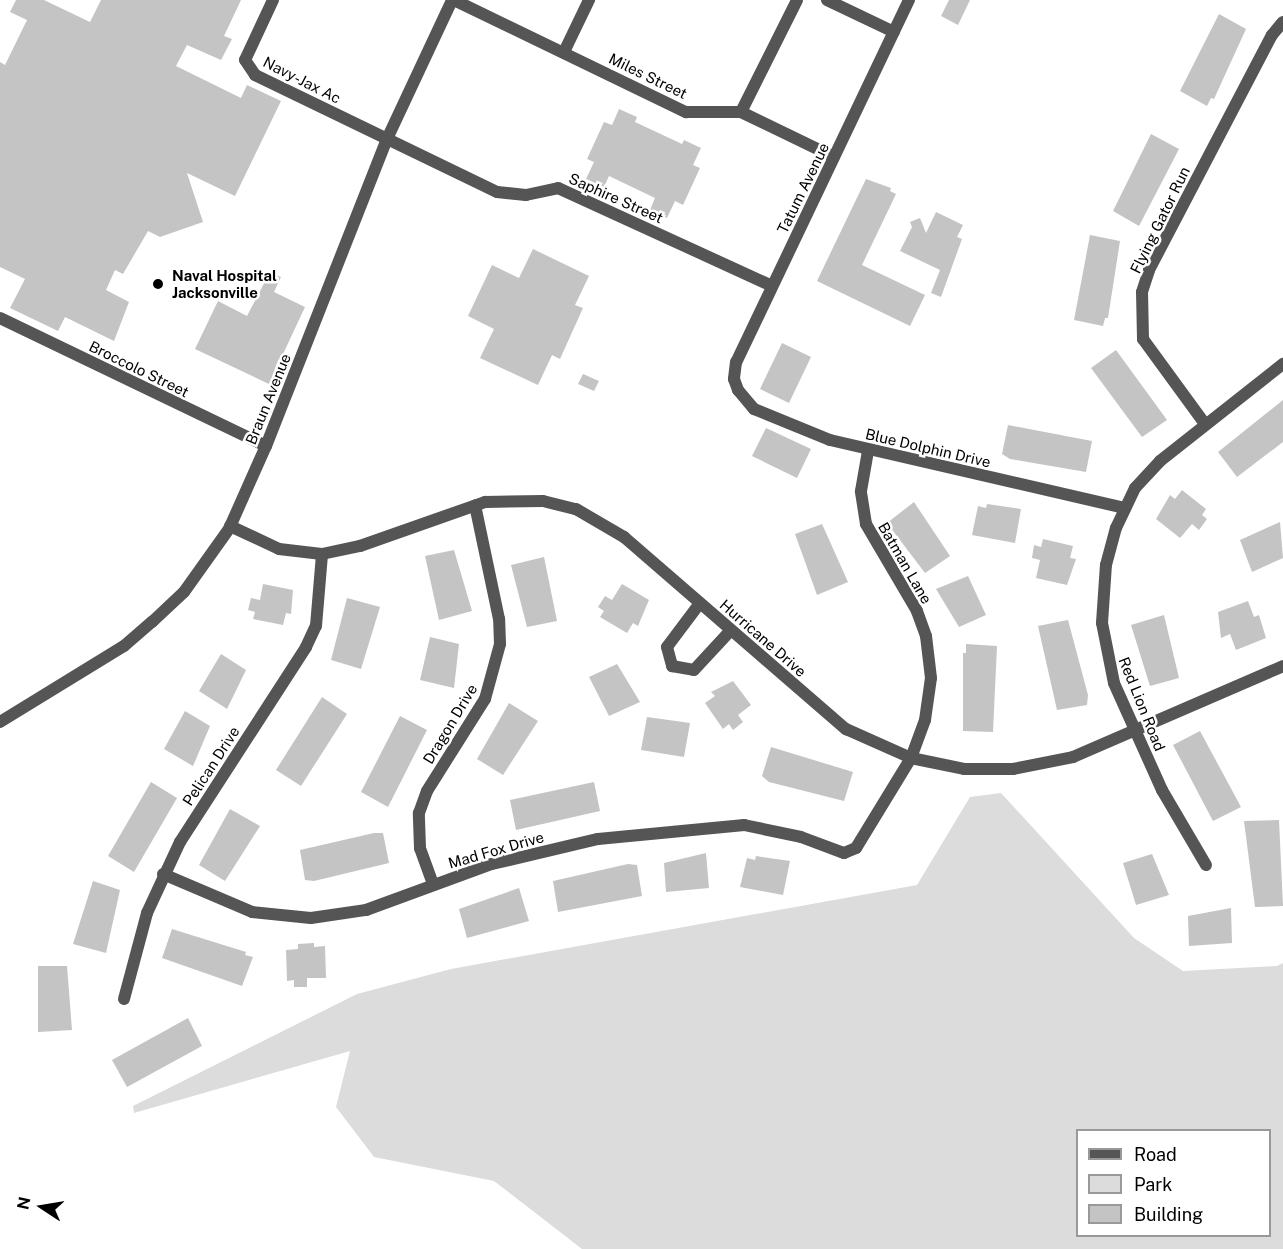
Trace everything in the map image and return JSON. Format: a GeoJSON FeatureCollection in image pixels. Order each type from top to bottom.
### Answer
{"type":"FeatureCollection","features":[{"type":"Feature","properties":{"kind":"street","name":"Navy-Jax Ac"},"geometry":{"type":"LineString","coordinates":[[273,0],[245,60],[255,75],[411,150]]}},
{"type":"Feature","properties":{"kind":"street","name":"Miles Street"},"geometry":{"type":"LineString","coordinates":[[453,0],[686,112],[741,112],[834,157]]}},
{"type":"Feature","properties":{"kind":"street","name":"Braun Avenue"},"geometry":{"type":"LineString","coordinates":[[0,722],[124,646],[184,592],[230,526],[266,446],[387,138],[453,0]]}},
{"type":"Feature","properties":{"kind":"street"},"geometry":{"type":"LineString","coordinates":[[564,52],[589,0]]}},
{"type":"Feature","properties":{"kind":"street"},"geometry":{"type":"LineString","coordinates":[[741,112],[797,0]]}},
{"type":"Feature","properties":{"kind":"street"},"geometry":{"type":"LineString","coordinates":[[827,0],[894,32]]}},
{"type":"Feature","properties":{"kind":"street","name":"Tatum Avenue"},"geometry":{"type":"LineString","coordinates":[[738,390],[734,379],[736,362],[909,0]]}},
{"type":"Feature","properties":{"kind":"street","name":"Flying Gator Run"},"geometry":{"type":"LineString","coordinates":[[1205,424],[1143,339],[1142,292],[1149,270],[1280,24]]}},
{"type":"Feature","properties":{"kind":"street","name":"Saphire Street"},"geometry":{"type":"LineString","coordinates":[[411,150],[497,192],[526,195],[558,188],[772,286]]}},
{"type":"Feature","properties":{"kind":"street","name":"Broccolo Street"},"geometry":{"type":"LineString","coordinates":[[0,318],[266,446]]}},
{"type":"Feature","properties":{"kind":"street","name":"Red Lion Road"},"geometry":{"type":"LineString","coordinates":[[1206,865],[1162,789],[1114,683],[1102,623],[1106,565],[1125,508],[1135,488],[1160,460],[1283,364]]}},
{"type":"Feature","properties":{"kind":"street","name":"Blue Dolphin Drive"},"geometry":{"type":"LineString","coordinates":[[738,390],[754,408],[830,440],[868,451],[1125,508]]}},
{"type":"Feature","properties":{"kind":"street","name":"Batman Lane"},"geometry":{"type":"LineString","coordinates":[[844,853],[856,848],[911,758],[929,700],[930,657],[917,611],[873,543],[866,524],[861,491],[868,451]]}},
{"type":"Feature","properties":{"kind":"street","name":"Hurricane Drive"},"geometry":{"type":"LineString","coordinates":[[230,526],[279,549],[322,554],[360,546],[475,505],[543,501],[576,509],[624,537],[846,729],[911,758],[964,768],[1013,769],[1073,757],[1283,666]]}},
{"type":"Feature","properties":{"kind":"street","name":"Dragon Drive"},"geometry":{"type":"LineString","coordinates":[[433,884],[420,848],[419,813],[427,791],[485,699],[500,644],[499,619],[475,505]]}},
{"type":"Feature","properties":{"kind":"street","name":"Pelican Drive"},"geometry":{"type":"LineString","coordinates":[[124,999],[147,913],[163,874],[180,842],[306,647],[320,606],[322,554]]}},
{"type":"Feature","properties":{"kind":"street"},"geometry":{"type":"LineString","coordinates":[[700,603],[667,647],[672,666],[694,670],[731,630]]}},
{"type":"Feature","properties":{"kind":"street","name":"Mad Fox Drive"},"geometry":{"type":"LineString","coordinates":[[163,874],[252,912],[311,918],[366,910],[492,864],[598,839],[720,825],[769,828],[844,853]]}},
{"type":"Feature","properties":{"kind":"green space"},"geometry":{"type":"Polygon","coordinates":[[[1001,793],[1134,938],[1183,971],[1277,966],[1283,963],[1283,1249],[582,1249],[494,1181],[374,1157],[336,1107],[350,1051],[134,1113],[133,1106],[357,994],[451,969],[917,885],[970,797],[1001,793]]]}},
{"type":"Feature","properties":{"kind":"building"},"geometry":{"type":"Polygon","coordinates":[[[16,0],[44,0],[90,22],[101,0],[241,0],[224,36],[232,39],[221,60],[187,45],[176,66],[241,98],[247,85],[281,101],[235,196],[187,173],[203,222],[160,237],[148,231],[123,274],[115,270],[106,290],[129,302],[114,341],[65,317],[58,331],[10,308],[25,279],[0,267],[0,62],[5,65],[27,20],[10,12],[16,0]]]}},
{"type":"Feature","properties":{"kind":"building"},"geometry":{"type":"Polygon","coordinates":[[[949,0],[970,0],[958,25],[941,16],[949,0]]]}},
{"type":"Feature","properties":{"kind":"building"},"geometry":{"type":"Polygon","coordinates":[[[1219,14],[1246,29],[1214,99],[1211,98],[1207,106],[1180,91],[1219,14]]]}},
{"type":"Feature","properties":{"kind":"building"},"geometry":{"type":"Polygon","coordinates":[[[619,109],[637,117],[635,122],[682,144],[684,140],[701,148],[693,165],[700,168],[683,205],[675,201],[667,218],[650,210],[655,198],[609,176],[604,187],[586,179],[594,162],[587,159],[604,122],[612,125],[619,109]]]}},
{"type":"Feature","properties":{"kind":"building"},"geometry":{"type":"Polygon","coordinates":[[[1151,134],[1179,149],[1139,226],[1113,211],[1151,134]]]}},
{"type":"Feature","properties":{"kind":"building"},"geometry":{"type":"Polygon","coordinates":[[[866,179],[891,188],[890,191],[896,194],[862,265],[925,295],[910,326],[817,281],[866,179]]]}},
{"type":"Feature","properties":{"kind":"building"},"geometry":{"type":"Polygon","coordinates":[[[936,212],[963,225],[957,237],[962,239],[941,297],[931,293],[940,270],[900,251],[912,227],[910,222],[920,218],[926,233],[936,212]]]}},
{"type":"Feature","properties":{"kind":"building"},"geometry":{"type":"Polygon","coordinates":[[[1090,235],[1120,241],[1108,318],[1105,318],[1103,326],[1074,320],[1090,235]]]}},
{"type":"Feature","properties":{"kind":"building"},"geometry":{"type":"Polygon","coordinates":[[[533,249],[589,276],[575,305],[583,308],[560,359],[552,355],[538,385],[480,358],[494,329],[468,316],[492,265],[519,278],[533,249]]]}},
{"type":"Feature","properties":{"kind":"building"},"geometry":{"type":"Polygon","coordinates":[[[270,272],[281,277],[274,292],[305,307],[269,384],[195,349],[218,301],[247,316],[270,272]]]}},
{"type":"Feature","properties":{"kind":"building"},"geometry":{"type":"Polygon","coordinates":[[[782,343],[811,357],[789,403],[760,389],[782,343]]]}},
{"type":"Feature","properties":{"kind":"building"},"geometry":{"type":"Polygon","coordinates":[[[1116,350],[1167,420],[1142,437],[1091,368],[1116,350]]]}},
{"type":"Feature","properties":{"kind":"building"},"geometry":{"type":"Polygon","coordinates":[[[583,374],[599,381],[594,391],[578,384],[583,374]]]}},
{"type":"Feature","properties":{"kind":"building"},"geometry":{"type":"Polygon","coordinates":[[[1283,400],[1283,442],[1237,477],[1218,452],[1283,400]]]}},
{"type":"Feature","properties":{"kind":"building"},"geometry":{"type":"Polygon","coordinates":[[[1008,425],[1092,441],[1086,472],[1010,459],[1002,454],[1008,425]]]}},
{"type":"Feature","properties":{"kind":"building"},"geometry":{"type":"Polygon","coordinates":[[[766,428],[811,449],[797,478],[752,456],[766,428]]]}},
{"type":"Feature","properties":{"kind":"building"},"geometry":{"type":"Polygon","coordinates":[[[1182,490],[1206,509],[1202,515],[1207,519],[1199,530],[1192,524],[1180,538],[1156,519],[1170,495],[1175,499],[1182,490]]]}},
{"type":"Feature","properties":{"kind":"building"},"geometry":{"type":"Polygon","coordinates":[[[914,502],[950,556],[925,573],[887,523],[914,502]]]}},
{"type":"Feature","properties":{"kind":"building"},"geometry":{"type":"Polygon","coordinates":[[[987,504],[1021,509],[1015,543],[972,535],[978,506],[986,508],[987,504]]]}},
{"type":"Feature","properties":{"kind":"building"},"geometry":{"type":"Polygon","coordinates":[[[1280,522],[1283,558],[1252,572],[1240,540],[1280,522]]]}},
{"type":"Feature","properties":{"kind":"building"},"geometry":{"type":"Polygon","coordinates":[[[822,524],[848,582],[817,595],[795,534],[822,524]]]}},
{"type":"Feature","properties":{"kind":"building"},"geometry":{"type":"Polygon","coordinates":[[[1043,539],[1073,546],[1070,558],[1076,559],[1067,585],[1036,578],[1040,560],[1032,558],[1034,545],[1041,547],[1043,539]]]}},
{"type":"Feature","properties":{"kind":"building"},"geometry":{"type":"Polygon","coordinates":[[[454,550],[472,611],[439,620],[425,556],[454,550]]]}},
{"type":"Feature","properties":{"kind":"building"},"geometry":{"type":"Polygon","coordinates":[[[544,557],[557,621],[527,627],[511,565],[544,557]]]}},
{"type":"Feature","properties":{"kind":"building"},"geometry":{"type":"Polygon","coordinates":[[[968,576],[986,615],[959,627],[936,589],[968,576]]]}},
{"type":"Feature","properties":{"kind":"building"},"geometry":{"type":"Polygon","coordinates":[[[263,584],[293,590],[291,614],[286,613],[283,625],[253,619],[255,612],[248,610],[251,598],[260,600],[263,584]]]}},
{"type":"Feature","properties":{"kind":"building"},"geometry":{"type":"Polygon","coordinates":[[[622,584],[649,600],[638,626],[633,623],[627,633],[600,617],[604,611],[598,607],[605,596],[612,600],[622,584]]]}},
{"type":"Feature","properties":{"kind":"building"},"geometry":{"type":"Polygon","coordinates":[[[347,598],[380,607],[361,669],[331,660],[347,598]]]}},
{"type":"Feature","properties":{"kind":"building"},"geometry":{"type":"Polygon","coordinates":[[[1248,601],[1254,617],[1259,615],[1266,638],[1236,650],[1230,634],[1221,638],[1218,612],[1248,601]]]}},
{"type":"Feature","properties":{"kind":"building"},"geometry":{"type":"Polygon","coordinates":[[[1164,615],[1179,678],[1150,686],[1131,625],[1164,615]]]}},
{"type":"Feature","properties":{"kind":"building"},"geometry":{"type":"Polygon","coordinates":[[[1068,620],[1088,695],[1087,705],[1057,710],[1038,626],[1068,620]]]}},
{"type":"Feature","properties":{"kind":"building"},"geometry":{"type":"Polygon","coordinates":[[[430,637],[459,644],[454,688],[420,680],[430,637]]]}},
{"type":"Feature","properties":{"kind":"building"},"geometry":{"type":"Polygon","coordinates":[[[966,644],[997,646],[993,732],[963,731],[963,653],[966,653],[966,644]]]}},
{"type":"Feature","properties":{"kind":"building"},"geometry":{"type":"Polygon","coordinates":[[[221,654],[246,670],[227,709],[199,691],[221,654]]]}},
{"type":"Feature","properties":{"kind":"building"},"geometry":{"type":"Polygon","coordinates":[[[617,664],[640,702],[609,716],[589,677],[617,664]]]}},
{"type":"Feature","properties":{"kind":"building"},"geometry":{"type":"Polygon","coordinates":[[[733,681],[751,705],[738,715],[743,722],[733,730],[729,724],[723,729],[705,703],[715,696],[711,692],[733,681]]]}},
{"type":"Feature","properties":{"kind":"building"},"geometry":{"type":"Polygon","coordinates":[[[322,697],[347,714],[301,786],[276,770],[322,697]]]}},
{"type":"Feature","properties":{"kind":"building"},"geometry":{"type":"Polygon","coordinates":[[[509,703],[538,721],[503,775],[477,759],[509,703]]]}},
{"type":"Feature","properties":{"kind":"building"},"geometry":{"type":"Polygon","coordinates":[[[185,711],[210,726],[193,766],[164,749],[185,711]]]}},
{"type":"Feature","properties":{"kind":"building"},"geometry":{"type":"Polygon","coordinates":[[[400,716],[427,730],[388,807],[361,792],[400,716]]]}},
{"type":"Feature","properties":{"kind":"building"},"geometry":{"type":"Polygon","coordinates":[[[647,717],[690,723],[684,757],[641,750],[647,717]]]}},
{"type":"Feature","properties":{"kind":"building"},"geometry":{"type":"Polygon","coordinates":[[[1200,731],[1241,807],[1213,821],[1173,745],[1200,731]]]}},
{"type":"Feature","properties":{"kind":"building"},"geometry":{"type":"Polygon","coordinates":[[[771,747],[853,772],[844,801],[769,782],[762,776],[771,747]]]}},
{"type":"Feature","properties":{"kind":"building"},"geometry":{"type":"Polygon","coordinates":[[[151,782],[177,798],[134,872],[108,856],[151,782]]]}},
{"type":"Feature","properties":{"kind":"building"},"geometry":{"type":"Polygon","coordinates":[[[594,782],[600,811],[516,830],[510,800],[594,782]]]}},
{"type":"Feature","properties":{"kind":"building"},"geometry":{"type":"Polygon","coordinates":[[[230,809],[260,826],[225,881],[199,865],[230,809]]]}},
{"type":"Feature","properties":{"kind":"building"},"geometry":{"type":"Polygon","coordinates":[[[1279,820],[1283,906],[1255,907],[1244,821],[1279,820]]]}},
{"type":"Feature","properties":{"kind":"building"},"geometry":{"type":"Polygon","coordinates":[[[374,833],[383,833],[389,863],[314,881],[305,880],[300,850],[374,833]]]}},
{"type":"Feature","properties":{"kind":"building"},"geometry":{"type":"Polygon","coordinates":[[[706,853],[709,888],[666,892],[664,863],[706,853]]]}},
{"type":"Feature","properties":{"kind":"building"},"geometry":{"type":"Polygon","coordinates":[[[1152,854],[1169,895],[1136,905],[1123,863],[1152,854]]]}},
{"type":"Feature","properties":{"kind":"building"},"geometry":{"type":"Polygon","coordinates":[[[756,856],[790,861],[783,895],[740,887],[747,858],[755,860],[756,856]]]}},
{"type":"Feature","properties":{"kind":"building"},"geometry":{"type":"Polygon","coordinates":[[[628,864],[637,865],[642,896],[558,912],[553,881],[628,864]]]}},
{"type":"Feature","properties":{"kind":"building"},"geometry":{"type":"Polygon","coordinates":[[[93,881],[120,890],[106,953],[73,944],[93,881]]]}},
{"type":"Feature","properties":{"kind":"building"},"geometry":{"type":"Polygon","coordinates":[[[519,888],[529,921],[467,938],[459,909],[519,888]]]}},
{"type":"Feature","properties":{"kind":"building"},"geometry":{"type":"Polygon","coordinates":[[[1231,908],[1232,943],[1189,946],[1188,916],[1231,908]]]}},
{"type":"Feature","properties":{"kind":"building"},"geometry":{"type":"Polygon","coordinates":[[[172,929],[246,952],[245,955],[253,957],[242,986],[162,958],[172,929]]]}},
{"type":"Feature","properties":{"kind":"building"},"geometry":{"type":"Polygon","coordinates":[[[314,943],[314,947],[325,946],[326,978],[307,978],[307,987],[294,987],[294,980],[287,981],[286,950],[298,949],[298,944],[314,943]]]}},
{"type":"Feature","properties":{"kind":"building"},"geometry":{"type":"Polygon","coordinates":[[[38,966],[67,966],[72,1030],[38,1032],[38,966]]]}},
{"type":"Feature","properties":{"kind":"building"},"geometry":{"type":"Polygon","coordinates":[[[188,1018],[202,1046],[127,1087],[112,1060],[188,1018]]]}},
{"type":"Feature","properties":{"kind":"place","name":"Naval Hospital Jacksonville"},"geometry":{"type":"Point","coordinates":[158,284]}}]}
